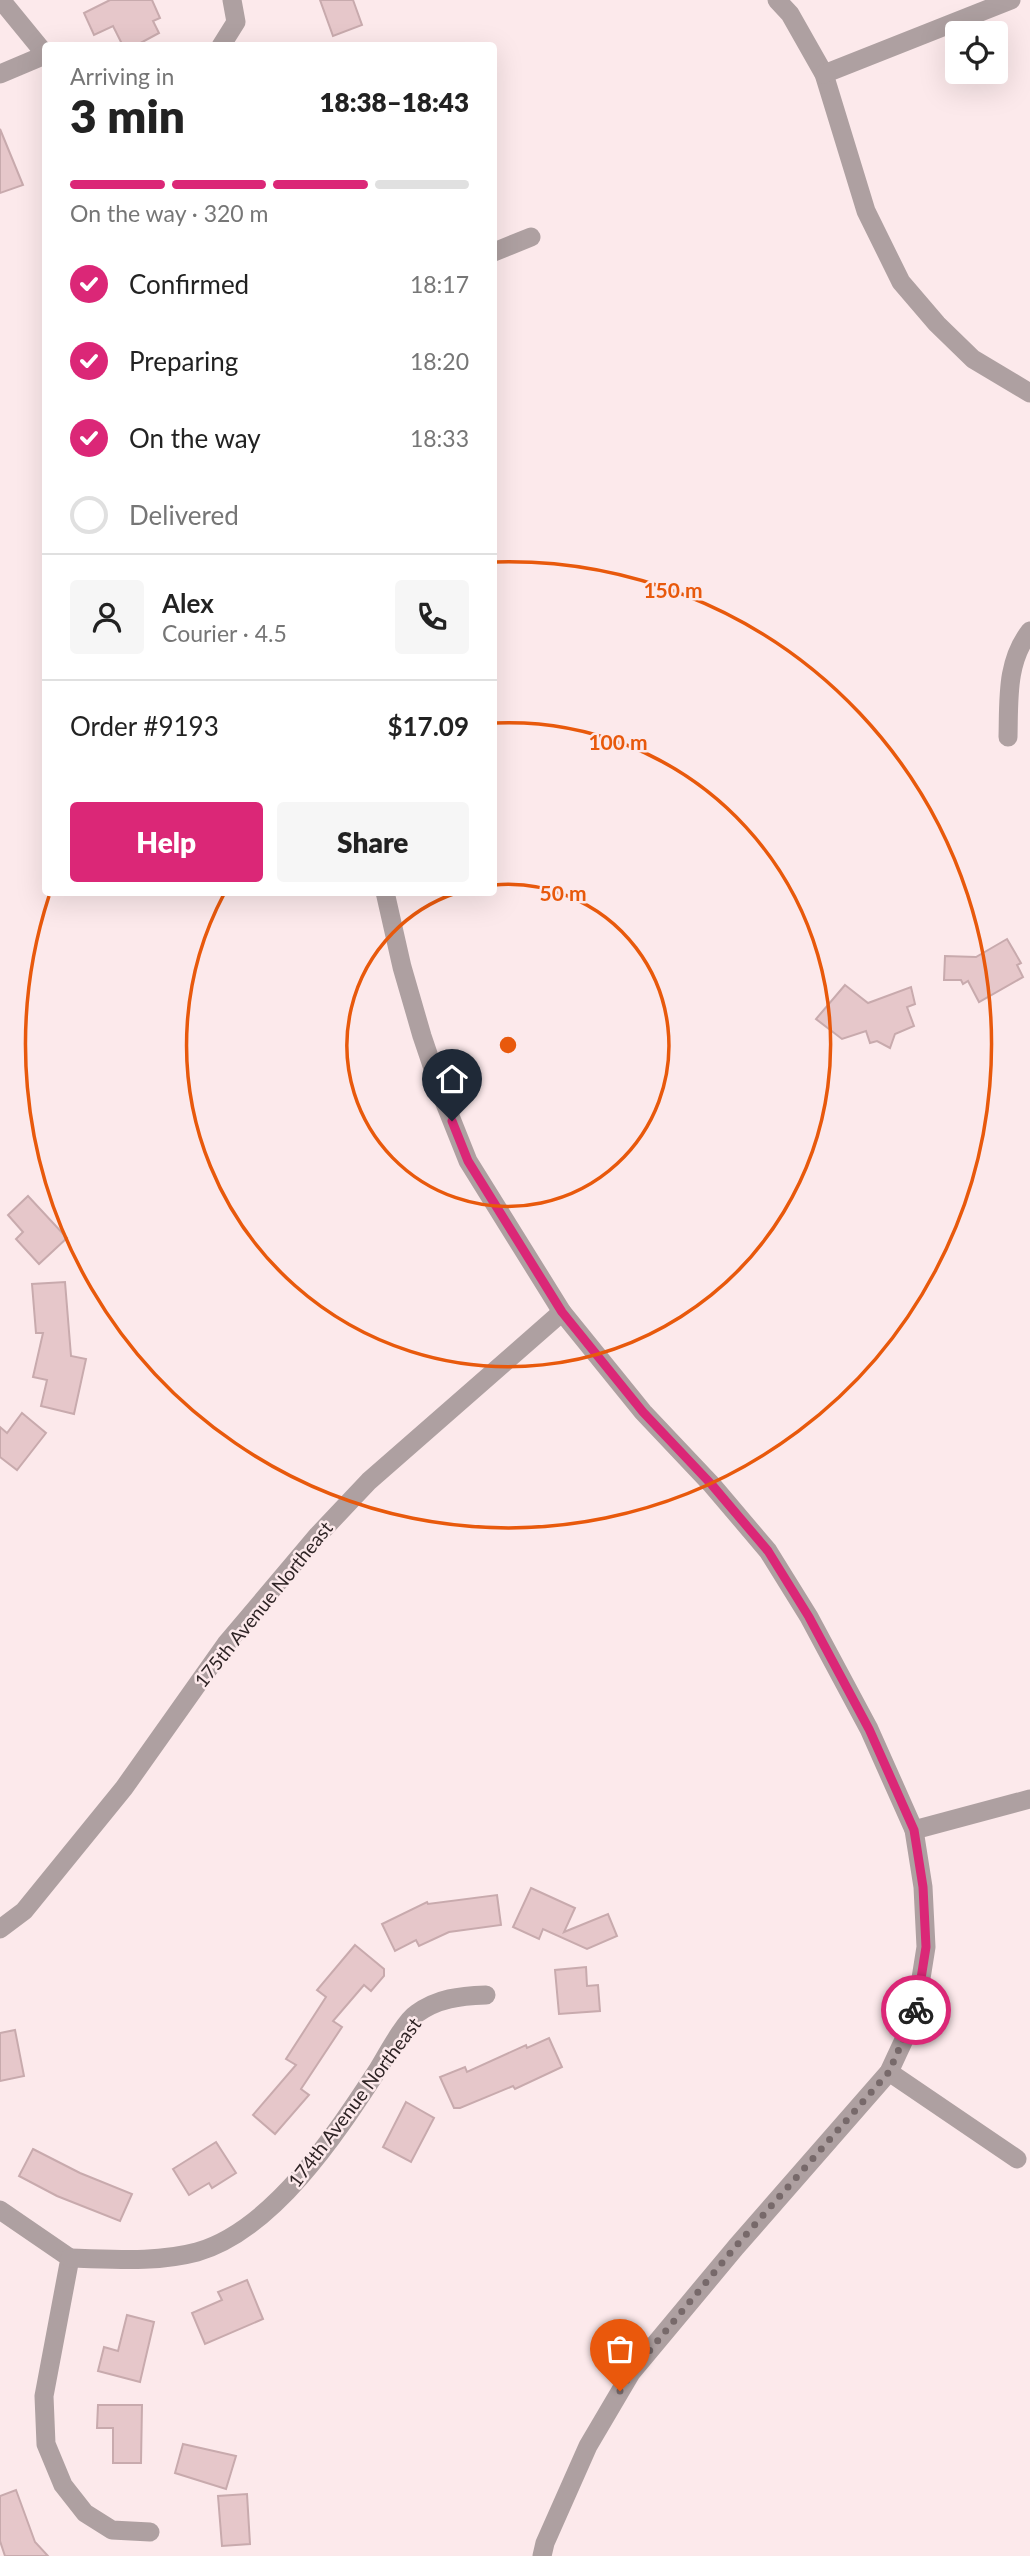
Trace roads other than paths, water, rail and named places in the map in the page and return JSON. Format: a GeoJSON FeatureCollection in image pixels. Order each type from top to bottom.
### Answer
{"type":"FeatureCollection","features":[{"type":"Feature","properties":{"kind":"street"},"geometry":{"type":"LineString","coordinates":[[1,0],[42,51]]}},
{"type":"Feature","properties":{"kind":"street"},"geometry":{"type":"LineString","coordinates":[[224,42],[236,22],[232,0]]}},
{"type":"Feature","properties":{"kind":"street"},"geometry":{"type":"LineString","coordinates":[[777,0],[790,14],[824,74],[866,211],[901,282],[937,324],[973,359],[1030,393]]}},
{"type":"Feature","properties":{"kind":"street"},"geometry":{"type":"LineString","coordinates":[[824,74],[1011,0]]}},
{"type":"Feature","properties":{"kind":"street"},"geometry":{"type":"LineString","coordinates":[[0,74],[42,56]]}},
{"type":"Feature","properties":{"kind":"street"},"geometry":{"type":"LineString","coordinates":[[497,251],[531,237]]}},
{"type":"Feature","properties":{"kind":"street"},"geometry":{"type":"LineString","coordinates":[[1008,737],[1009,682],[1018,646],[1030,631]]}},
{"type":"Feature","properties":{"kind":"street"},"geometry":{"type":"LineString","coordinates":[[386,896],[402,967],[422,1036],[443,1101],[468,1161],[562,1312],[643,1412],[712,1485],[768,1551],[809,1617],[869,1729],[914,1830],[923,1887],[926,1947],[915,2016],[889,2072],[736,2246],[631,2373],[588,2446],[543,2550]]}},
{"type":"Feature","properties":{"kind":"street","name":"175th Avenue Northeast"},"geometry":{"type":"LineString","coordinates":[[0,1929],[23,1911],[124,1788],[226,1644],[318,1535],[369,1481],[562,1312]]}},
{"type":"Feature","properties":{"kind":"street"},"geometry":{"type":"LineString","coordinates":[[914,1830],[1030,1799]]}},
{"type":"Feature","properties":{"kind":"street","name":"174th Avenue Northeast"},"geometry":{"type":"LineString","coordinates":[[70,2258],[153,2260],[198,2251],[237,2233],[284,2195],[344,2122],[414,2015],[453,1996],[486,1995]]}},
{"type":"Feature","properties":{"kind":"street"},"geometry":{"type":"LineString","coordinates":[[889,2072],[1017,2159]]}},
{"type":"Feature","properties":{"kind":"street"},"geometry":{"type":"LineString","coordinates":[[0,2210],[70,2258],[44,2396],[46,2444],[63,2485],[85,2513],[112,2530],[150,2532]]}}]}
